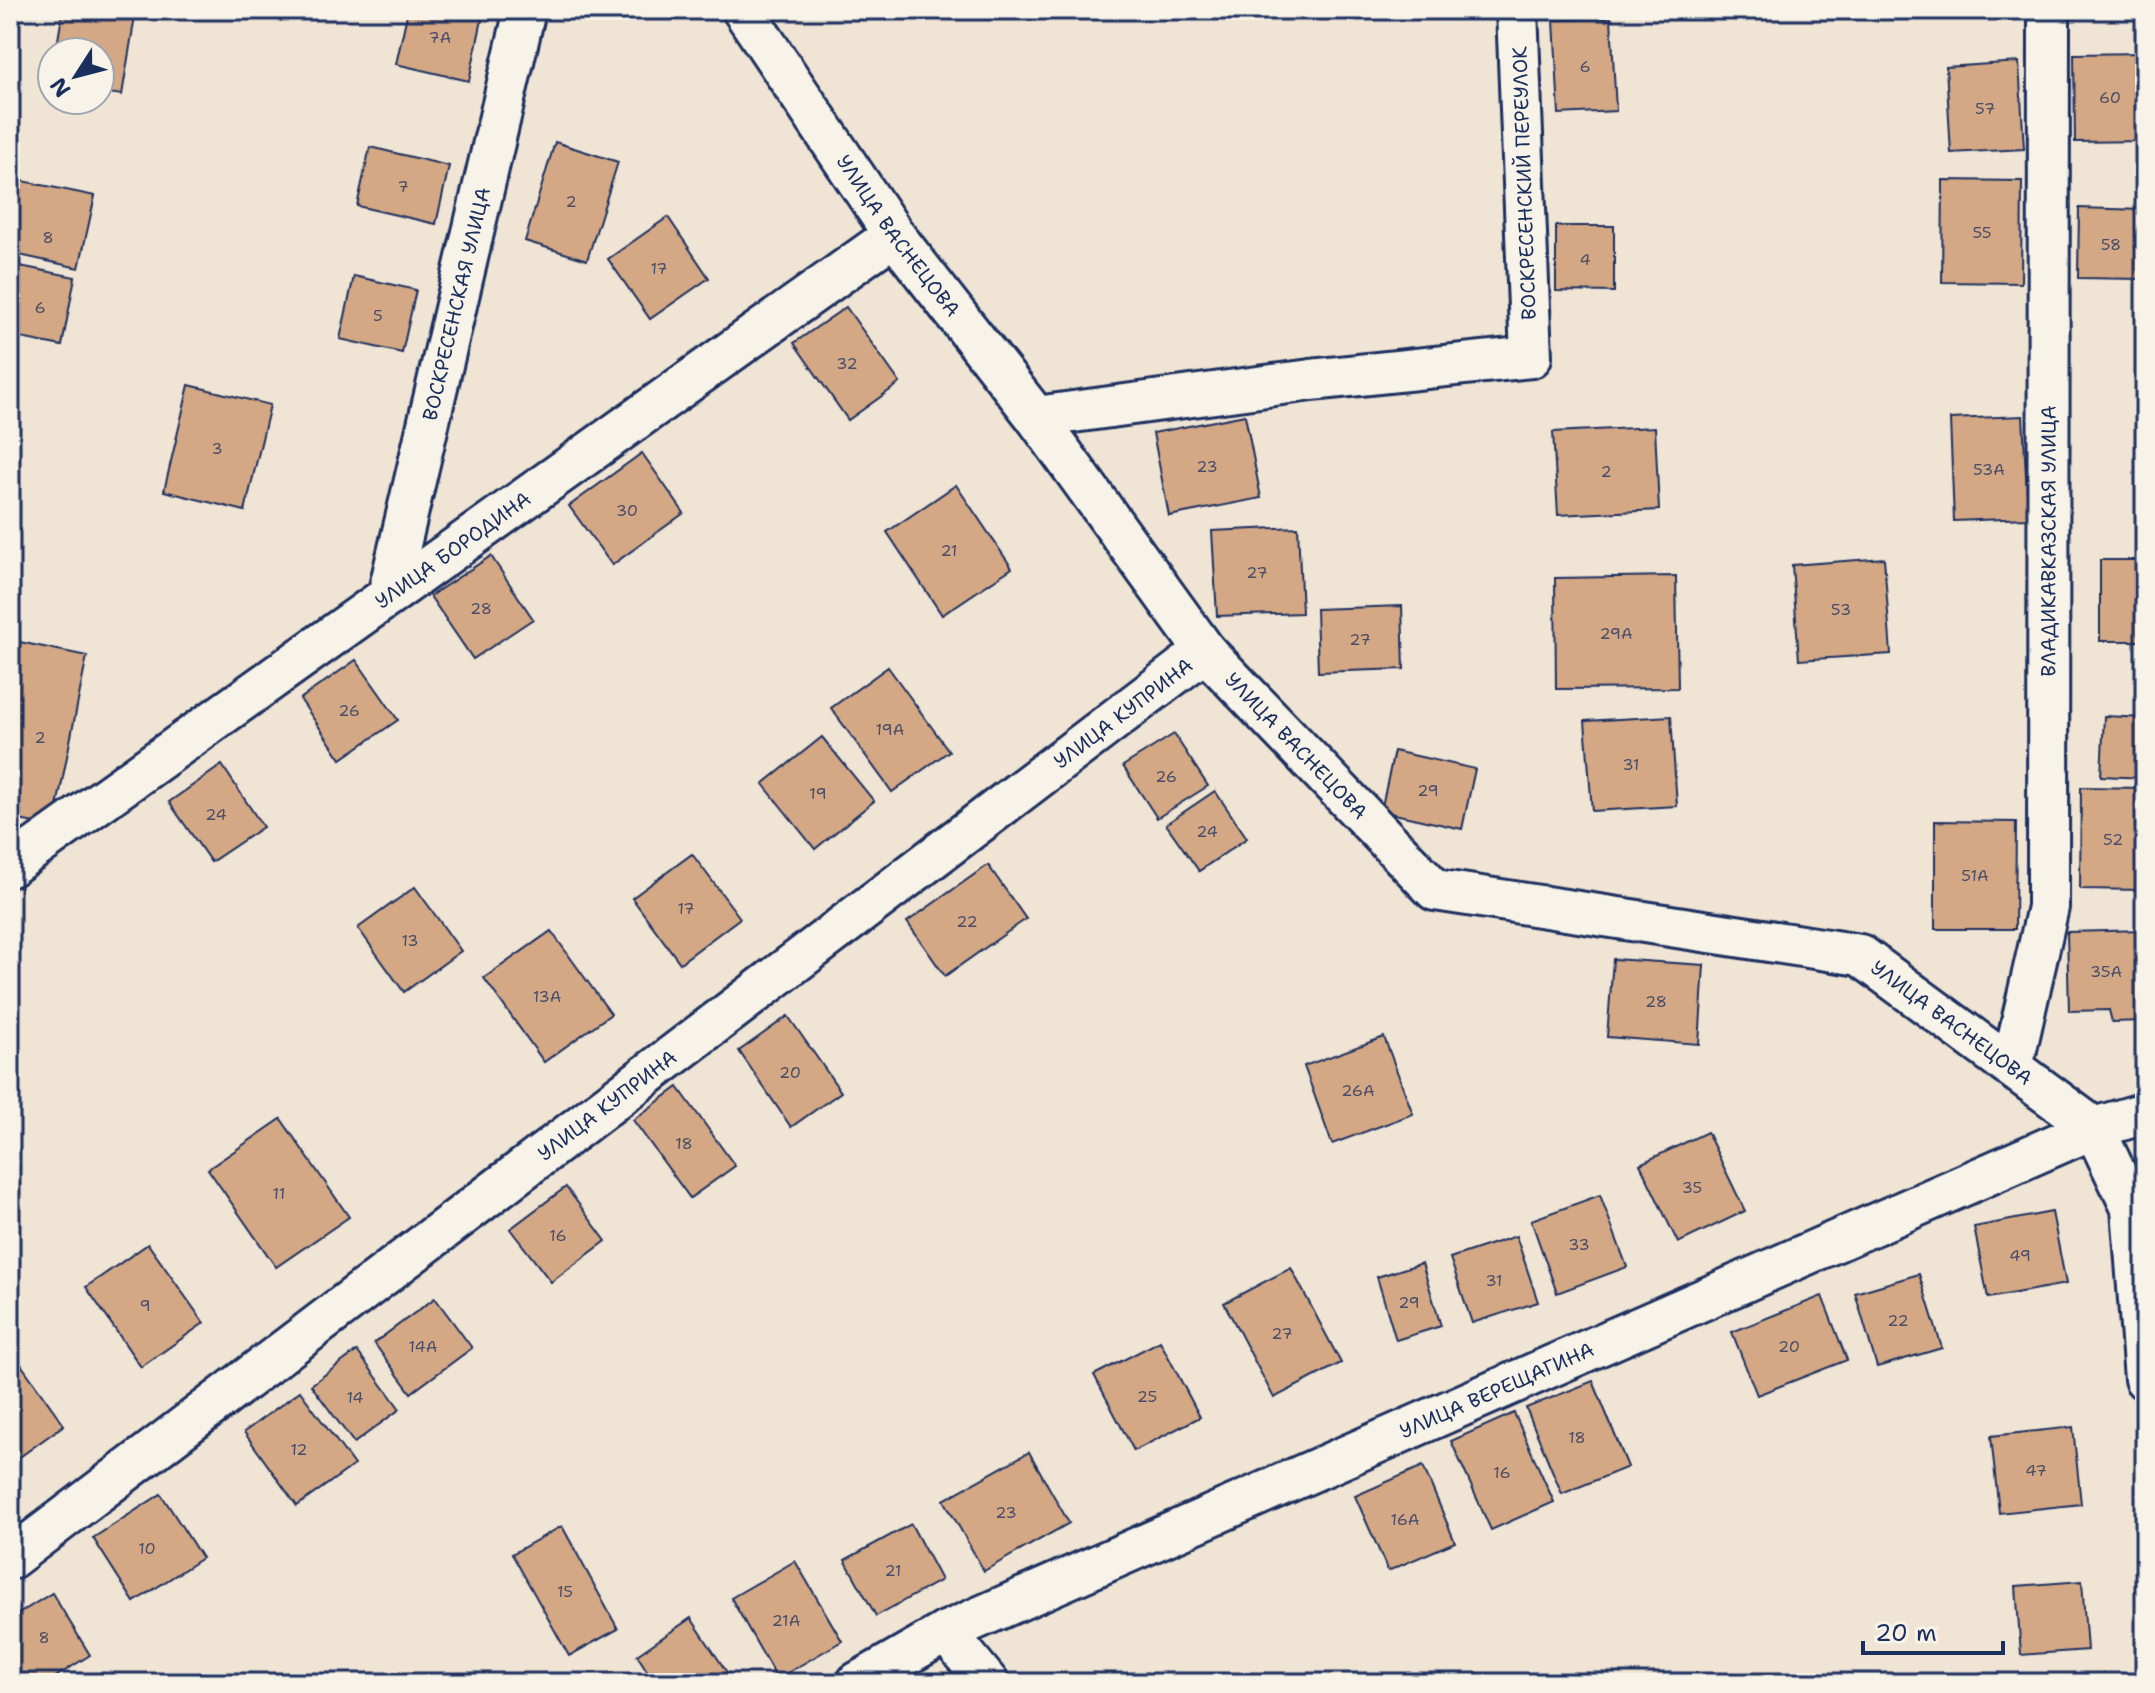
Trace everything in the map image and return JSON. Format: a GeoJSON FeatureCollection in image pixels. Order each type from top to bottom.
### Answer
{"type":"FeatureCollection","features":[{"type":"Feature","properties":{"kind":"street","name":"ВОСКРЕСЕНСКАЯ УЛИЦА"},"geometry":{"type":"LineString","coordinates":[[388,596],[525,10]]}},
{"type":"Feature","properties":{"kind":"street","name":"УЛИЦА ВАСНЕЦОВА"},"geometry":{"type":"LineString","coordinates":[[743,10],[894,235],[1036,417],[1205,651],[1435,890],[1860,955],[2094,1128]]}},
{"type":"Feature","properties":{"kind":"street","name":"ВОСКРЕСЕНСКИЙ ПЕРЕУЛОК"},"geometry":{"type":"LineString","coordinates":[[1036,417],[1311,380],[1531,357],[1517,10]]}},
{"type":"Feature","properties":{"kind":"street","name":"ВЛАДИКАВКАЗСКАЯ УЛИЦА"},"geometry":{"type":"LineString","coordinates":[[2012,1067],[2048,907],[2049,10]]}},
{"type":"Feature","properties":{"kind":"street","name":"УЛИЦА БОРОДИНА"},"geometry":{"type":"LineString","coordinates":[[10,866],[894,235]]}},
{"type":"Feature","properties":{"kind":"street","name":"УЛИЦА КУПРИНА"},"geometry":{"type":"LineString","coordinates":[[10,1559],[1205,651]]}},
{"type":"Feature","properties":{"kind":"street","name":"УЛИЦА ВЕРЕЩАГИНА"},"geometry":{"type":"LineString","coordinates":[[857,1683],[946,1632],[2094,1128],[2145,1113]]}},
{"type":"Feature","properties":{"kind":"street"},"geometry":{"type":"LineString","coordinates":[[2094,1128],[2132,1208],[2145,1379]]}},
{"type":"Feature","properties":{"kind":"street"},"geometry":{"type":"LineString","coordinates":[[946,1632],[988,1683]]}},
{"type":"Feature","properties":{"kind":"building"},"geometry":{"type":"Polygon","coordinates":[[[63,10],[136,10],[122,95],[116,94],[116,36],[59,36],[63,10]]]}},
{"type":"Feature","properties":{"kind":"building"},"geometry":{"type":"Polygon","coordinates":[[[408,10],[484,10],[469,81],[396,64],[408,10]]]}},
{"type":"Feature","properties":{"kind":"building"},"geometry":{"type":"Polygon","coordinates":[[[1611,18],[1616,111],[1559,114],[1554,20],[1611,18]]]}},
{"type":"Feature","properties":{"kind":"building"},"geometry":{"type":"Polygon","coordinates":[[[2145,53],[2145,141],[2075,142],[2074,54],[2145,53]]]}},
{"type":"Feature","properties":{"kind":"building"},"geometry":{"type":"Polygon","coordinates":[[[2019,62],[2024,149],[1951,153],[1946,67],[2019,62]]]}},
{"type":"Feature","properties":{"kind":"building"},"geometry":{"type":"Polygon","coordinates":[[[555,142],[618,162],[587,260],[525,241],[555,142]]]}},
{"type":"Feature","properties":{"kind":"building"},"geometry":{"type":"Polygon","coordinates":[[[370,147],[449,166],[436,224],[357,206],[370,147]]]}},
{"type":"Feature","properties":{"kind":"building"},"geometry":{"type":"Polygon","coordinates":[[[18,180],[95,196],[79,268],[10,253],[10,220],[18,180]]]}},
{"type":"Feature","properties":{"kind":"building"},"geometry":{"type":"Polygon","coordinates":[[[1943,180],[2022,181],[2021,283],[1942,282],[1943,180]]]}},
{"type":"Feature","properties":{"kind":"building"},"geometry":{"type":"Polygon","coordinates":[[[2079,208],[2144,210],[2143,279],[2078,278],[2079,208]]]}},
{"type":"Feature","properties":{"kind":"building"},"geometry":{"type":"Polygon","coordinates":[[[668,217],[709,278],[650,319],[608,259],[668,217]]]}},
{"type":"Feature","properties":{"kind":"building"},"geometry":{"type":"Polygon","coordinates":[[[1556,226],[1614,226],[1614,292],[1556,291],[1556,226]]]}},
{"type":"Feature","properties":{"kind":"building"},"geometry":{"type":"Polygon","coordinates":[[[10,264],[75,277],[62,346],[10,336],[10,264]]]}},
{"type":"Feature","properties":{"kind":"building"},"geometry":{"type":"Polygon","coordinates":[[[354,276],[416,290],[402,353],[340,339],[354,276]]]}},
{"type":"Feature","properties":{"kind":"building"},"geometry":{"type":"Polygon","coordinates":[[[846,307],[900,383],[848,420],[794,343],[846,307]]]}},
{"type":"Feature","properties":{"kind":"building"},"geometry":{"type":"Polygon","coordinates":[[[189,385],[270,405],[245,511],[164,491],[189,385]]]}},
{"type":"Feature","properties":{"kind":"building"},"geometry":{"type":"Polygon","coordinates":[[[1245,415],[1261,498],[1169,516],[1153,433],[1245,415]]]}},
{"type":"Feature","properties":{"kind":"building"},"geometry":{"type":"Polygon","coordinates":[[[2023,416],[2028,518],[1954,521],[1950,419],[2023,416]]]}},
{"type":"Feature","properties":{"kind":"building"},"geometry":{"type":"Polygon","coordinates":[[[1655,427],[1659,510],[1558,515],[1553,432],[1655,427]]]}},
{"type":"Feature","properties":{"kind":"building"},"geometry":{"type":"Polygon","coordinates":[[[642,453],[684,513],[612,565],[569,506],[642,453]]]}},
{"type":"Feature","properties":{"kind":"building"},"geometry":{"type":"Polygon","coordinates":[[[956,485],[1012,568],[942,615],[887,532],[956,485]]]}},
{"type":"Feature","properties":{"kind":"building"},"geometry":{"type":"Polygon","coordinates":[[[1298,527],[1302,613],[1217,616],[1212,531],[1298,527]]]}},
{"type":"Feature","properties":{"kind":"building"},"geometry":{"type":"Polygon","coordinates":[[[491,556],[533,619],[473,659],[430,596],[491,556]]]}},
{"type":"Feature","properties":{"kind":"building"},"geometry":{"type":"Polygon","coordinates":[[[1884,558],[1891,654],[1799,660],[1792,565],[1884,558]]]}},
{"type":"Feature","properties":{"kind":"building"},"geometry":{"type":"Polygon","coordinates":[[[2100,560],[2145,560],[2145,641],[2100,641],[2100,560]]]}},
{"type":"Feature","properties":{"kind":"building"},"geometry":{"type":"Polygon","coordinates":[[[1676,576],[1678,688],[1556,689],[1555,578],[1676,576]]]}},
{"type":"Feature","properties":{"kind":"building"},"geometry":{"type":"Polygon","coordinates":[[[1402,606],[1404,669],[1318,672],[1316,609],[1402,606]]]}},
{"type":"Feature","properties":{"kind":"building"},"geometry":{"type":"Polygon","coordinates":[[[10,640],[87,656],[53,827],[10,818],[10,640]]]}},
{"type":"Feature","properties":{"kind":"building"},"geometry":{"type":"Polygon","coordinates":[[[356,660],[398,720],[341,759],[300,699],[356,660]]]}},
{"type":"Feature","properties":{"kind":"building"},"geometry":{"type":"Polygon","coordinates":[[[888,667],[949,751],[892,792],[831,708],[888,667]]]}},
{"type":"Feature","properties":{"kind":"building"},"geometry":{"type":"Polygon","coordinates":[[[1671,716],[1677,806],[1592,811],[1585,721],[1671,716]]]}},
{"type":"Feature","properties":{"kind":"building"},"geometry":{"type":"Polygon","coordinates":[[[2104,716],[2145,718],[2145,778],[2101,776],[2104,716]]]}},
{"type":"Feature","properties":{"kind":"building"},"geometry":{"type":"Polygon","coordinates":[[[1174,734],[1208,786],[1157,818],[1123,766],[1174,734]]]}},
{"type":"Feature","properties":{"kind":"building"},"geometry":{"type":"Polygon","coordinates":[[[822,737],[874,801],[815,849],[763,784],[822,737]]]}},
{"type":"Feature","properties":{"kind":"building"},"geometry":{"type":"Polygon","coordinates":[[[1394,751],[1475,769],[1462,829],[1381,811],[1394,751]]]}},
{"type":"Feature","properties":{"kind":"building"},"geometry":{"type":"Polygon","coordinates":[[[222,765],[263,827],[211,862],[169,802],[222,765]]]}},
{"type":"Feature","properties":{"kind":"building"},"geometry":{"type":"Polygon","coordinates":[[[2081,787],[2145,788],[2145,890],[2080,889],[2081,787]]]}},
{"type":"Feature","properties":{"kind":"building"},"geometry":{"type":"Polygon","coordinates":[[[1215,791],[1247,838],[1199,871],[1166,824],[1215,791]]]}},
{"type":"Feature","properties":{"kind":"building"},"geometry":{"type":"Polygon","coordinates":[[[1935,821],[2016,822],[2015,929],[1935,929],[1935,821]]]}},
{"type":"Feature","properties":{"kind":"building"},"geometry":{"type":"Polygon","coordinates":[[[692,854],[740,918],[680,963],[632,898],[692,854]]]}},
{"type":"Feature","properties":{"kind":"building"},"geometry":{"type":"Polygon","coordinates":[[[988,865],[1026,919],[945,976],[907,922],[988,865]]]}},
{"type":"Feature","properties":{"kind":"building"},"geometry":{"type":"Polygon","coordinates":[[[415,887],[461,951],[404,992],[358,928],[415,887]]]}},
{"type":"Feature","properties":{"kind":"building"},"geometry":{"type":"Polygon","coordinates":[[[2145,930],[2145,1021],[2112,1022],[2109,1010],[2069,1011],[2067,932],[2145,930]]]}},
{"type":"Feature","properties":{"kind":"building"},"geometry":{"type":"Polygon","coordinates":[[[551,931],[611,1014],[544,1062],[484,978],[551,931]]]}},
{"type":"Feature","properties":{"kind":"building"},"geometry":{"type":"Polygon","coordinates":[[[1613,959],[1704,965],[1699,1044],[1607,1037],[1613,959]]]}},
{"type":"Feature","properties":{"kind":"building"},"geometry":{"type":"Polygon","coordinates":[[[788,1016],[841,1092],[791,1127],[739,1051],[788,1016]]]}},
{"type":"Feature","properties":{"kind":"building"},"geometry":{"type":"Polygon","coordinates":[[[1384,1037],[1413,1114],[1332,1144],[1304,1066],[1384,1037]]]}},
{"type":"Feature","properties":{"kind":"building"},"geometry":{"type":"Polygon","coordinates":[[[678,1087],[735,1166],[690,1198],[633,1120],[678,1087]]]}},
{"type":"Feature","properties":{"kind":"building"},"geometry":{"type":"Polygon","coordinates":[[[281,1119],[349,1217],[276,1267],[208,1169],[281,1119]]]}},
{"type":"Feature","properties":{"kind":"building"},"geometry":{"type":"Polygon","coordinates":[[[1707,1132],[1745,1211],[1678,1243],[1640,1164],[1707,1132]]]}},
{"type":"Feature","properties":{"kind":"building"},"geometry":{"type":"Polygon","coordinates":[[[566,1187],[606,1241],[551,1282],[510,1229],[566,1187]]]}},
{"type":"Feature","properties":{"kind":"building"},"geometry":{"type":"Polygon","coordinates":[[[1600,1195],[1627,1267],[1557,1293],[1531,1220],[1600,1195]]]}},
{"type":"Feature","properties":{"kind":"building"},"geometry":{"type":"Polygon","coordinates":[[[2052,1212],[2066,1284],[1988,1298],[1974,1227],[2052,1212]]]}},
{"type":"Feature","properties":{"kind":"building"},"geometry":{"type":"Polygon","coordinates":[[[1516,1236],[1538,1302],[1472,1323],[1450,1258],[1516,1236]]]}},
{"type":"Feature","properties":{"kind":"building"},"geometry":{"type":"Polygon","coordinates":[[[148,1244],[204,1323],[141,1367],[86,1287],[148,1244]]]}},
{"type":"Feature","properties":{"kind":"building"},"geometry":{"type":"Polygon","coordinates":[[[1422,1263],[1441,1326],[1396,1340],[1377,1277],[1422,1263]]]}},
{"type":"Feature","properties":{"kind":"building"},"geometry":{"type":"Polygon","coordinates":[[[1291,1268],[1341,1363],[1274,1398],[1224,1303],[1291,1268]]]}},
{"type":"Feature","properties":{"kind":"building"},"geometry":{"type":"Polygon","coordinates":[[[1919,1274],[1942,1348],[1877,1367],[1855,1293],[1919,1274]]]}},
{"type":"Feature","properties":{"kind":"building"},"geometry":{"type":"Polygon","coordinates":[[[1822,1296],[1847,1360],[1757,1395],[1732,1332],[1822,1296]]]}},
{"type":"Feature","properties":{"kind":"building"},"geometry":{"type":"Polygon","coordinates":[[[435,1298],[472,1348],[411,1393],[374,1343],[435,1298]]]}},
{"type":"Feature","properties":{"kind":"building"},"geometry":{"type":"Polygon","coordinates":[[[1160,1341],[1200,1417],[1134,1451],[1094,1375],[1160,1341]]]}},
{"type":"Feature","properties":{"kind":"building"},"geometry":{"type":"Polygon","coordinates":[[[10,1349],[64,1425],[10,1464],[10,1349]]]}},
{"type":"Feature","properties":{"kind":"building"},"geometry":{"type":"Polygon","coordinates":[[[357,1351],[400,1409],[354,1443],[311,1385],[357,1351]]]}},
{"type":"Feature","properties":{"kind":"building"},"geometry":{"type":"Polygon","coordinates":[[[1593,1381],[1628,1467],[1562,1494],[1526,1408],[1593,1381]]]}},
{"type":"Feature","properties":{"kind":"building"},"geometry":{"type":"Polygon","coordinates":[[[300,1391],[354,1465],[297,1506],[244,1432],[300,1391]]]}},
{"type":"Feature","properties":{"kind":"building"},"geometry":{"type":"Polygon","coordinates":[[[1514,1413],[1554,1502],[1491,1530],[1451,1441],[1514,1413]]]}},
{"type":"Feature","properties":{"kind":"building"},"geometry":{"type":"Polygon","coordinates":[[[2073,1427],[2081,1504],[1999,1513],[1991,1436],[2073,1427]]]}},
{"type":"Feature","properties":{"kind":"building"},"geometry":{"type":"Polygon","coordinates":[[[1029,1452],[1069,1523],[984,1571],[944,1500],[1029,1452]]]}},
{"type":"Feature","properties":{"kind":"building"},"geometry":{"type":"Polygon","coordinates":[[[1423,1466],[1455,1542],[1388,1571],[1355,1496],[1423,1466]]]}},
{"type":"Feature","properties":{"kind":"building"},"geometry":{"type":"Polygon","coordinates":[[[161,1494],[202,1558],[134,1602],[93,1538],[161,1494]]]}},
{"type":"Feature","properties":{"kind":"building"},"geometry":{"type":"Polygon","coordinates":[[[911,1524],[941,1580],[876,1616],[845,1560],[911,1524]]]}},
{"type":"Feature","properties":{"kind":"building"},"geometry":{"type":"Polygon","coordinates":[[[562,1526],[618,1629],[569,1656],[512,1554],[562,1526]]]}},
{"type":"Feature","properties":{"kind":"building"},"geometry":{"type":"Polygon","coordinates":[[[795,1561],[842,1641],[777,1679],[731,1598],[795,1561]]]}},
{"type":"Feature","properties":{"kind":"building"},"geometry":{"type":"Polygon","coordinates":[[[2082,1581],[2087,1650],[2021,1655],[2016,1586],[2082,1581]]]}},
{"type":"Feature","properties":{"kind":"building"},"geometry":{"type":"Polygon","coordinates":[[[52,1593],[90,1655],[46,1683],[10,1683],[10,1619],[52,1593]]]}},
{"type":"Feature","properties":{"kind":"building"},"geometry":{"type":"Polygon","coordinates":[[[691,1618],[734,1683],[655,1683],[637,1655],[691,1618]]]}}]}
